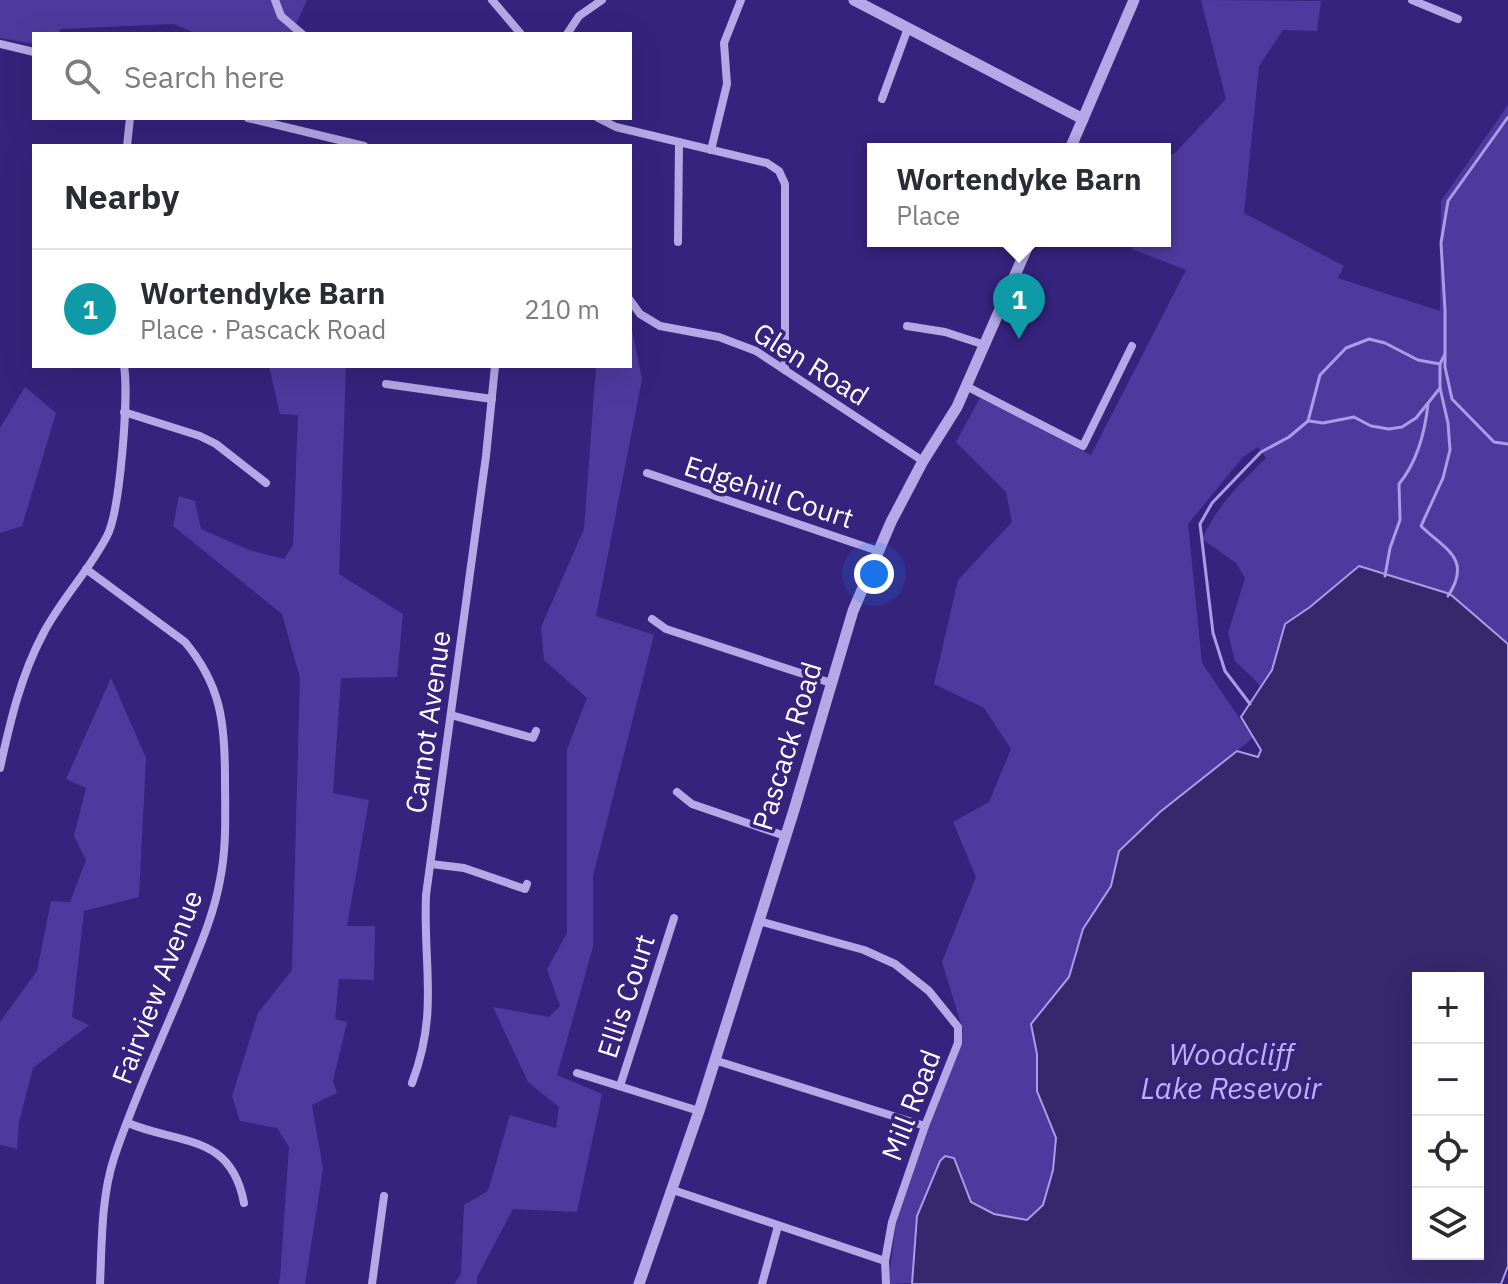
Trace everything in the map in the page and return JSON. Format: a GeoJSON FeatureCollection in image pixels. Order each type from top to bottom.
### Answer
{"type":"FeatureCollection","features":[{"type":"Feature","properties":{"kind":"street"},"geometry":{"type":"LineString","coordinates":[[275,0],[281,16],[300,32]]}},
{"type":"Feature","properties":{"kind":"street"},"geometry":{"type":"LineString","coordinates":[[492,0],[519,32]]}},
{"type":"Feature","properties":{"kind":"street"},"geometry":{"type":"LineString","coordinates":[[568,32],[579,16],[602,0]]}},
{"type":"Feature","properties":{"kind":"street"},"geometry":{"type":"LineString","coordinates":[[711,150],[727,84],[724,43],[741,0]]}},
{"type":"Feature","properties":{"kind":"street"},"geometry":{"type":"LineString","coordinates":[[854,0],[1083,119]]}},
{"type":"Feature","properties":{"kind":"street"},"geometry":{"type":"LineString","coordinates":[[1073,143],[1134,0]]}},
{"type":"Feature","properties":{"kind":"street"},"geometry":{"type":"LineString","coordinates":[[1412,0],[1458,19]]}},
{"type":"Feature","properties":{"kind":"street"},"geometry":{"type":"LineString","coordinates":[[882,99],[908,28]]}},
{"type":"Feature","properties":{"kind":"street"},"geometry":{"type":"LineString","coordinates":[[1,46],[32,52]]}},
{"type":"Feature","properties":{"kind":"street"},"geometry":{"type":"LineString","coordinates":[[127,144],[130,120]]}},
{"type":"Feature","properties":{"kind":"street"},"geometry":{"type":"LineString","coordinates":[[256,120],[356,144]]}},
{"type":"Feature","properties":{"kind":"street"},"geometry":{"type":"LineString","coordinates":[[602,120],[616,127],[767,163],[779,171],[783,177],[785,370]]}},
{"type":"Feature","properties":{"kind":"street"},"geometry":{"type":"LineString","coordinates":[[678,242],[679,142]]}},
{"type":"Feature","properties":{"kind":"street","name":"Pascack Road"},"geometry":{"type":"LineString","coordinates":[[639,1284],[699,1111],[853,611],[878,551],[923,461],[957,407],[1027,247]]}},
{"type":"Feature","properties":{"kind":"street","name":"Glen Road"},"geometry":{"type":"LineString","coordinates":[[632,303],[640,314],[660,326],[701,332],[740,344],[923,461]]}},
{"type":"Feature","properties":{"kind":"street"},"geometry":{"type":"LineString","coordinates":[[907,326],[945,332],[985,345]]}},
{"type":"Feature","properties":{"kind":"street"},"geometry":{"type":"LineString","coordinates":[[966,386],[1083,446],[1132,346]]}},
{"type":"Feature","properties":{"kind":"street"},"geometry":{"type":"LineString","coordinates":[[0,768],[21,686],[32,657],[52,617],[106,538],[115,515],[124,412],[124,368]]}},
{"type":"Feature","properties":{"kind":"street","name":"Carnot Avenue"},"geometry":{"type":"LineString","coordinates":[[412,1083],[423,1050],[430,1007],[425,921],[495,368]]}},
{"type":"Feature","properties":{"kind":"street"},"geometry":{"type":"LineString","coordinates":[[386,384],[492,399]]}},
{"type":"Feature","properties":{"kind":"street"},"geometry":{"type":"LineString","coordinates":[[124,412],[200,436],[216,444],[266,483]]}},
{"type":"Feature","properties":{"kind":"street","name":"Edgehill Court"},"geometry":{"type":"LineString","coordinates":[[647,473],[878,551]]}},
{"type":"Feature","properties":{"kind":"street","name":"Fairview Avenue"},"geometry":{"type":"LineString","coordinates":[[86,569],[185,642],[216,693],[225,740],[225,846],[215,902],[114,1160],[108,1185],[100,1284]]}},
{"type":"Feature","properties":{"kind":"street"},"geometry":{"type":"LineString","coordinates":[[652,619],[666,629],[831,683]]}},
{"type":"Feature","properties":{"kind":"street"},"geometry":{"type":"LineString","coordinates":[[451,715],[533,738],[536,731]]}},
{"type":"Feature","properties":{"kind":"street"},"geometry":{"type":"LineString","coordinates":[[677,792],[692,804],[785,836]]}},
{"type":"Feature","properties":{"kind":"street"},"geometry":{"type":"LineString","coordinates":[[431,864],[464,868],[525,889],[527,884]]}},
{"type":"Feature","properties":{"kind":"street","name":"Ellis Court"},"geometry":{"type":"LineString","coordinates":[[620,1086],[674,918]]}},
{"type":"Feature","properties":{"kind":"street","name":"Mill Road"},"geometry":{"type":"LineString","coordinates":[[759,921],[864,950],[888,960],[929,991],[958,1027],[958,1043],[892,1222],[885,1261],[886,1284]]}},
{"type":"Feature","properties":{"kind":"street"},"geometry":{"type":"LineString","coordinates":[[714,1060],[925,1126]]}},
{"type":"Feature","properties":{"kind":"street"},"geometry":{"type":"LineString","coordinates":[[577,1073],[699,1111]]}},
{"type":"Feature","properties":{"kind":"street"},"geometry":{"type":"LineString","coordinates":[[128,1123],[158,1134],[198,1142],[219,1154],[234,1172],[244,1203]]}},
{"type":"Feature","properties":{"kind":"street"},"geometry":{"type":"LineString","coordinates":[[673,1190],[885,1261]]}},
{"type":"Feature","properties":{"kind":"street"},"geometry":{"type":"LineString","coordinates":[[372,1284],[384,1196]]}},
{"type":"Feature","properties":{"kind":"street"},"geometry":{"type":"LineString","coordinates":[[762,1284],[778,1226]]}},
{"type":"Feature","properties":{"kind":"shaded area"},"geometry":{"type":"Polygon","coordinates":[[[0,0],[307,0],[296,24],[307,32],[193,32],[173,24],[32,32],[32,44],[0,38],[0,0]]]}},
{"type":"Feature","properties":{"kind":"shaded area"},"geometry":{"type":"Polygon","coordinates":[[[1201,0],[1321,1],[1317,31],[1283,30],[1259,66],[1244,213],[1344,266],[1338,278],[1440,311],[1441,201],[1508,105],[1508,762],[1285,725],[1256,681],[1235,661],[1228,633],[1245,578],[1236,563],[1202,539],[1222,505],[1266,458],[1258,447],[1243,457],[1188,524],[1202,663],[1253,738],[1160,812],[1119,851],[1111,886],[1083,929],[1069,977],[1031,1024],[1037,1054],[1037,1091],[1056,1138],[1053,1170],[1043,1205],[1027,1220],[994,1214],[971,1202],[954,1158],[917,1216],[912,1283],[888,1284],[897,1217],[963,1030],[942,962],[976,877],[953,822],[989,802],[1011,749],[984,708],[934,684],[958,580],[1012,522],[1006,492],[956,442],[980,398],[1091,455],[1186,270],[1132,247],[1171,247],[1171,155],[1226,99],[1201,0]]]}},
{"type":"Feature","properties":{"kind":"shaded area"},"geometry":{"type":"Polygon","coordinates":[[[632,331],[642,379],[596,616],[654,635],[593,876],[593,947],[557,1075],[602,1094],[577,1212],[513,1209],[477,1277],[477,1284],[454,1284],[461,1274],[464,1205],[488,1191],[510,1115],[556,1128],[559,1107],[528,1082],[493,1007],[549,1017],[560,1006],[547,969],[567,933],[567,749],[587,698],[544,660],[541,627],[584,529],[596,368],[632,368],[632,331]]]}},
{"type":"Feature","properties":{"kind":"shaded area"},"geometry":{"type":"Polygon","coordinates":[[[269,368],[346,368],[339,574],[403,614],[397,677],[341,678],[333,793],[369,800],[347,926],[375,926],[374,980],[339,979],[335,1019],[347,1022],[333,1081],[337,1093],[312,1105],[323,1169],[305,1284],[278,1284],[289,1147],[277,1128],[240,1121],[232,1096],[258,1013],[292,970],[300,678],[282,614],[173,526],[179,496],[195,501],[201,529],[249,550],[284,559],[293,545],[298,415],[280,414],[269,368]]]}},
{"type":"Feature","properties":{"kind":"shaded area"},"geometry":{"type":"Polygon","coordinates":[[[25,387],[56,413],[22,526],[0,533],[0,428],[25,387]]]}},
{"type":"Feature","properties":{"kind":"shaded area"},"geometry":{"type":"Polygon","coordinates":[[[111,678],[146,758],[139,897],[84,911],[72,1017],[89,1025],[33,1068],[19,1122],[17,1149],[0,1145],[0,1022],[37,971],[51,901],[70,902],[86,860],[74,836],[86,788],[66,779],[111,678]]]}},
{"type":"Feature","properties":{"kind":"water","name":"Woodcliff Lake Resevoir"},"geometry":{"type":"Polygon","coordinates":[[[1359,566],[1450,594],[1508,644],[1508,1266],[1501,1284],[912,1284],[917,1216],[940,1161],[945,1156],[954,1158],[971,1202],[994,1214],[1027,1220],[1043,1205],[1053,1170],[1056,1138],[1037,1091],[1037,1054],[1031,1024],[1069,977],[1083,929],[1111,886],[1119,851],[1160,812],[1237,751],[1258,757],[1261,750],[1241,717],[1272,670],[1285,624],[1359,566]]]}},
{"type":"Feature","properties":{"kind":"waterway"},"geometry":{"type":"LineString","coordinates":[[1508,117],[1448,201],[1441,243],[1445,367],[1452,399],[1494,442],[1508,444]]}},
{"type":"Feature","properties":{"kind":"waterway"},"geometry":{"type":"LineString","coordinates":[[1250,704],[1225,671],[1213,633],[1200,524],[1212,503],[1261,452],[1289,437],[1308,421],[1320,375],[1346,348],[1369,339],[1385,343],[1418,360],[1440,364],[1445,354]]}},
{"type":"Feature","properties":{"kind":"waterway"},"geometry":{"type":"LineString","coordinates":[[1440,364],[1440,388],[1450,450],[1443,478],[1421,526],[1446,548],[1457,563],[1458,572],[1448,596]]}},
{"type":"Feature","properties":{"kind":"waterway"},"geometry":{"type":"LineString","coordinates":[[1309,421],[1323,423],[1354,417],[1371,426],[1389,429],[1402,427],[1416,418],[1440,388]]}},
{"type":"Feature","properties":{"kind":"waterway"},"geometry":{"type":"LineString","coordinates":[[1385,576],[1390,548],[1400,520],[1399,484],[1419,446],[1428,404]]}},
{"type":"Feature","properties":{"kind":"place","name":"Wortendyke Barn"},"geometry":{"type":"Point","coordinates":[1019,339]}}]}
